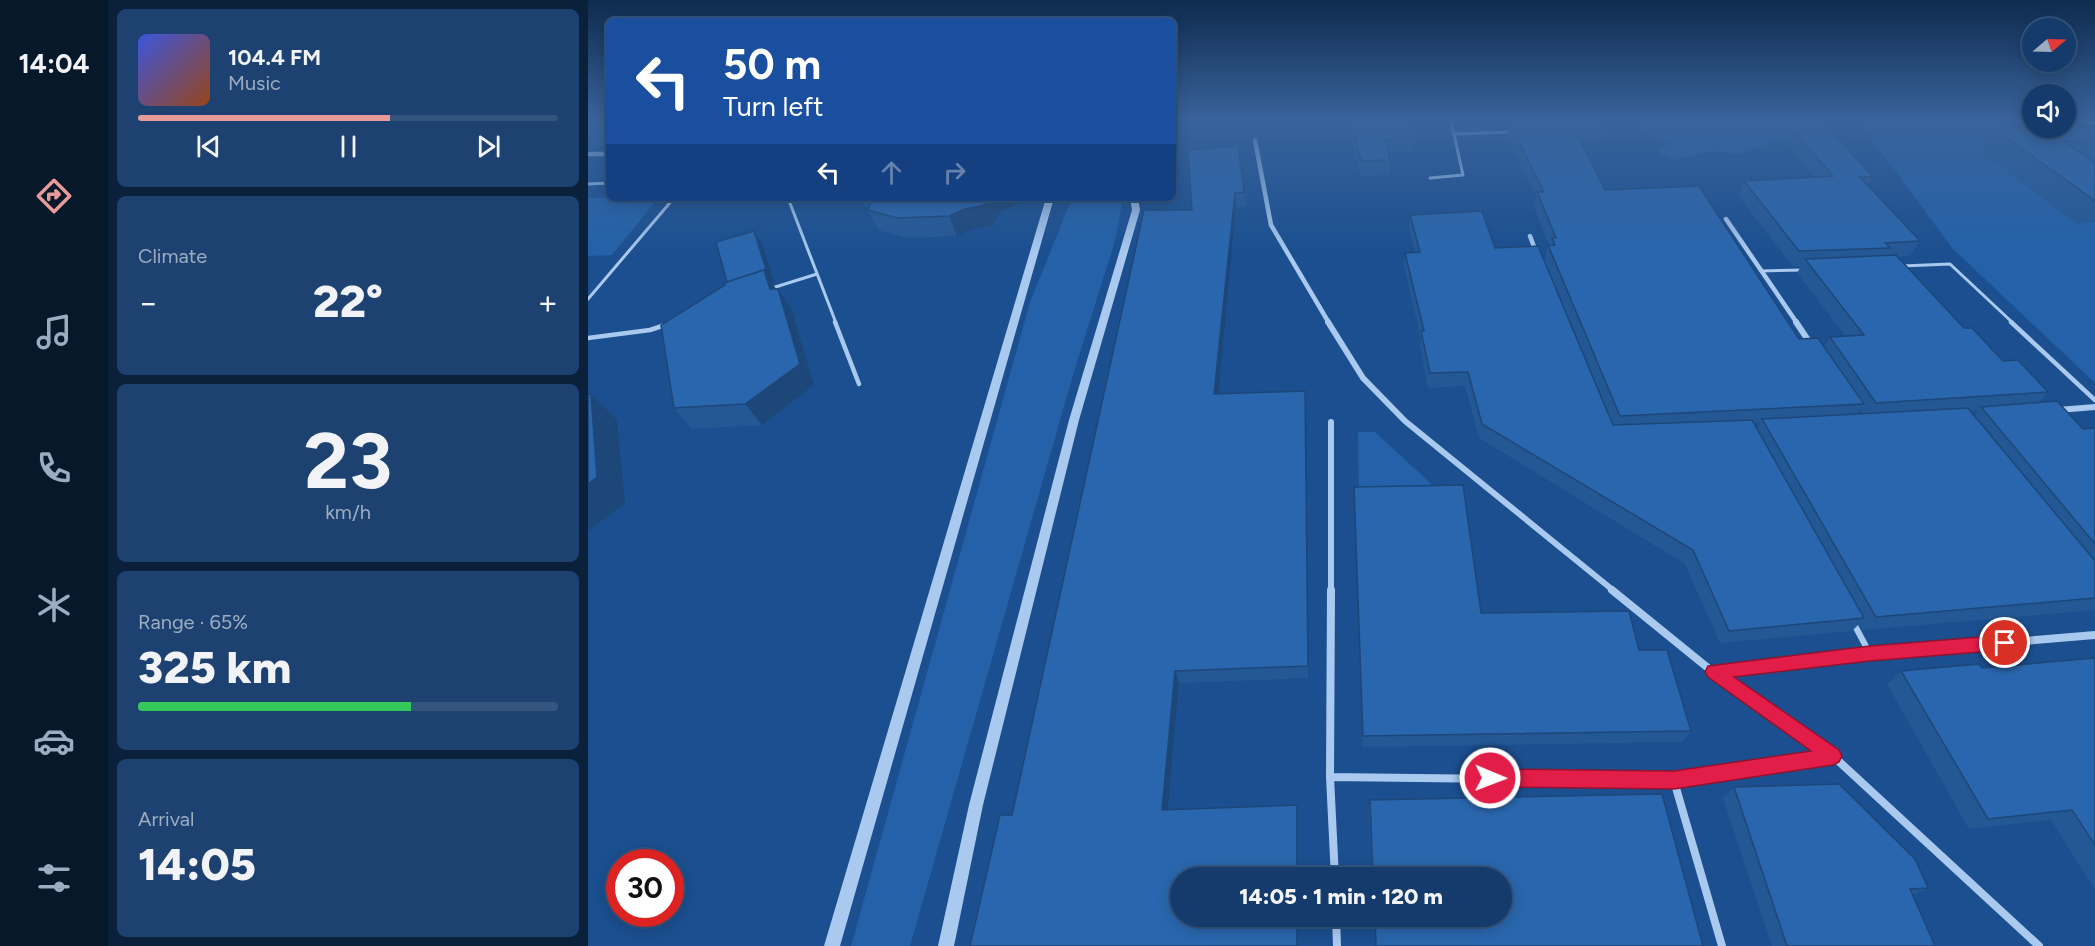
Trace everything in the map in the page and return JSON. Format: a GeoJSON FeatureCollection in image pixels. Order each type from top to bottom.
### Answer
{"type":"FeatureCollection","features":[{"type":"Feature","properties":{"kind":"street"},"geometry":{"type":"LineString","coordinates":[[1260,164],[1271,225],[1363,378],[1405,421],[1713,672],[1833,756],[2039,946]]}},
{"type":"Feature","properties":{"kind":"street"},"geometry":{"type":"LineString","coordinates":[[832,946],[1049,201]]}},
{"type":"Feature","properties":{"kind":"street"},"geometry":{"type":"LineString","coordinates":[[946,946],[976,805],[1074,420],[1134,215],[1134,201]]}},
{"type":"Feature","properties":{"kind":"street"},"geometry":{"type":"LineString","coordinates":[[1726,219],[1812,346]]}},
{"type":"Feature","properties":{"kind":"street"},"geometry":{"type":"LineString","coordinates":[[1530,236],[1538,256]]}},
{"type":"Feature","properties":{"kind":"street"},"geometry":{"type":"LineString","coordinates":[[2049,410],[2095,407]]}},
{"type":"Feature","properties":{"kind":"street"},"geometry":{"type":"LineString","coordinates":[[1332,422],[1330,777],[1334,867]]}},
{"type":"Feature","properties":{"kind":"street"},"geometry":{"type":"LineString","coordinates":[[1713,672],[1870,654],[2095,635]]}},
{"type":"Feature","properties":{"kind":"street"},"geometry":{"type":"LineString","coordinates":[[1330,777],[1674,780],[1833,756]]}},
{"type":"Feature","properties":{"kind":"street"},"geometry":{"type":"LineString","coordinates":[[1674,780],[1722,946]]}},
{"type":"Feature","properties":{"kind":"street"},"geometry":{"type":"LineString","coordinates":[[1336,927],[1337,946]]}},
{"type":"Feature","properties":{"kind":"lane"},"geometry":{"type":"LineString","coordinates":[[1430,178],[1463,175],[1461,164]]}},
{"type":"Feature","properties":{"kind":"lane"},"geometry":{"type":"LineString","coordinates":[[588,184],[606,183]]}},
{"type":"Feature","properties":{"kind":"lane"},"geometry":{"type":"LineString","coordinates":[[588,299],[671,201]]}},
{"type":"Feature","properties":{"kind":"lane"},"geometry":{"type":"LineString","coordinates":[[789,201],[859,384]]}},
{"type":"Feature","properties":{"kind":"lane"},"geometry":{"type":"LineString","coordinates":[[1891,266],[1950,264],[2095,400]]}},
{"type":"Feature","properties":{"kind":"lane"},"geometry":{"type":"LineString","coordinates":[[1761,271],[1809,270]]}},
{"type":"Feature","properties":{"kind":"lane"},"geometry":{"type":"LineString","coordinates":[[764,291],[817,274]]}},
{"type":"Feature","properties":{"kind":"lane"},"geometry":{"type":"LineString","coordinates":[[588,338],[650,330],[671,323]]}},
{"type":"Feature","properties":{"kind":"lane"},"geometry":{"type":"LineString","coordinates":[[1848,613],[1870,654]]}},
{"type":"Feature","properties":{"kind":"shaded area"},"geometry":{"type":"Polygon","coordinates":[[[1890,164],[2095,164],[2095,383],[1952,248],[1890,164]]]}},
{"type":"Feature","properties":{"kind":"shaded area"},"geometry":{"type":"Polygon","coordinates":[[[588,198],[606,198],[606,201],[656,201],[612,255],[588,256],[588,198]]]}},
{"type":"Feature","properties":{"kind":"shaded area"},"geometry":{"type":"Polygon","coordinates":[[[1071,201],[1122,201],[1115,241],[1073,375],[910,946],[851,946],[1030,302],[1071,201]]]}},
{"type":"Feature","properties":{"kind":"shaded area"},"geometry":{"type":"Polygon","coordinates":[[[1358,432],[1375,432],[1438,490],[1359,501],[1358,432]]]}},
{"type":"Feature","properties":{"kind":"building"},"geometry":{"type":"Polygon","coordinates":[[[1189,164],[1240,164],[1244,192],[1235,193],[1214,394],[1305,391],[1308,666],[1175,671],[1162,810],[1297,805],[1297,867],[1170,867],[1170,927],[1297,927],[1297,946],[970,946],[1000,815],[1012,815],[1144,210],[1192,210],[1189,164]]]}},
{"type":"Feature","properties":{"kind":"building"},"geometry":{"type":"Polygon","coordinates":[[[1530,164],[1592,164],[1605,190],[1699,186],[1799,339],[1818,338],[1864,404],[1620,416],[1548,245],[1555,245],[1552,238],[1556,238],[1537,192],[1544,192],[1530,164]]]}},
{"type":"Feature","properties":{"kind":"building"},"geometry":{"type":"Polygon","coordinates":[[[1823,164],[1861,164],[1873,177],[1860,177],[1920,241],[1885,243],[1890,248],[1799,251],[1744,181],[1833,176],[1823,164]]]}},
{"type":"Feature","properties":{"kind":"building"},"geometry":{"type":"Polygon","coordinates":[[[2044,164],[2095,164],[2095,201],[2044,164]]]}},
{"type":"Feature","properties":{"kind":"building"},"geometry":{"type":"Polygon","coordinates":[[[871,201],[987,201],[985,205],[965,209],[949,216],[897,218],[868,210],[871,201]]]}},
{"type":"Feature","properties":{"kind":"building"},"geometry":{"type":"Polygon","coordinates":[[[1482,211],[1495,248],[1538,246],[1613,425],[1752,420],[1864,618],[1729,631],[1693,550],[1482,424],[1468,372],[1430,373],[1421,331],[1424,331],[1405,253],[1420,252],[1410,215],[1482,211]]]}},
{"type":"Feature","properties":{"kind":"building"},"geometry":{"type":"Polygon","coordinates":[[[754,231],[766,269],[727,282],[716,242],[754,231]]]}},
{"type":"Feature","properties":{"kind":"building"},"geometry":{"type":"Polygon","coordinates":[[[1896,255],[1964,328],[1972,328],[2003,361],[2018,360],[2048,392],[1876,403],[1830,337],[1864,335],[1805,259],[1896,255]]]}},
{"type":"Feature","properties":{"kind":"building"},"geometry":{"type":"Polygon","coordinates":[[[764,270],[770,289],[778,289],[800,364],[745,404],[674,408],[661,325],[725,285],[724,283],[764,270]]]}},
{"type":"Feature","properties":{"kind":"building"},"geometry":{"type":"Polygon","coordinates":[[[588,394],[591,394],[597,477],[588,484],[588,394]]]}},
{"type":"Feature","properties":{"kind":"building"},"geometry":{"type":"Polygon","coordinates":[[[2057,401],[2083,429],[2095,428],[2095,544],[1981,407],[2057,401]]]}},
{"type":"Feature","properties":{"kind":"building"},"geometry":{"type":"Polygon","coordinates":[[[1968,408],[2095,561],[2095,598],[1876,617],[1762,419],[1968,408]]]}},
{"type":"Feature","properties":{"kind":"building"},"geometry":{"type":"Polygon","coordinates":[[[1463,485],[1481,613],[1629,611],[1639,650],[1667,650],[1691,731],[1363,736],[1354,487],[1463,485]]]}},
{"type":"Feature","properties":{"kind":"building"},"geometry":{"type":"Polygon","coordinates":[[[2095,658],[2095,845],[2072,810],[1988,819],[1901,671],[1979,664],[1982,668],[2095,658]]]}},
{"type":"Feature","properties":{"kind":"building"},"geometry":{"type":"Polygon","coordinates":[[[1839,784],[1915,859],[1928,888],[1910,889],[1935,946],[1787,946],[1734,787],[1839,784]]]}},
{"type":"Feature","properties":{"kind":"building"},"geometry":{"type":"Polygon","coordinates":[[[1662,794],[1703,946],[1376,946],[1375,927],[1512,927],[1512,867],[1373,867],[1370,800],[1662,794]]]}},
{"type":"Feature","properties":{"kind":"route"},"geometry":{"type":"LineString","coordinates":[[1490,778],[1674,780],[1833,756],[1713,672],[1870,654],[2005,643]]}}]}
